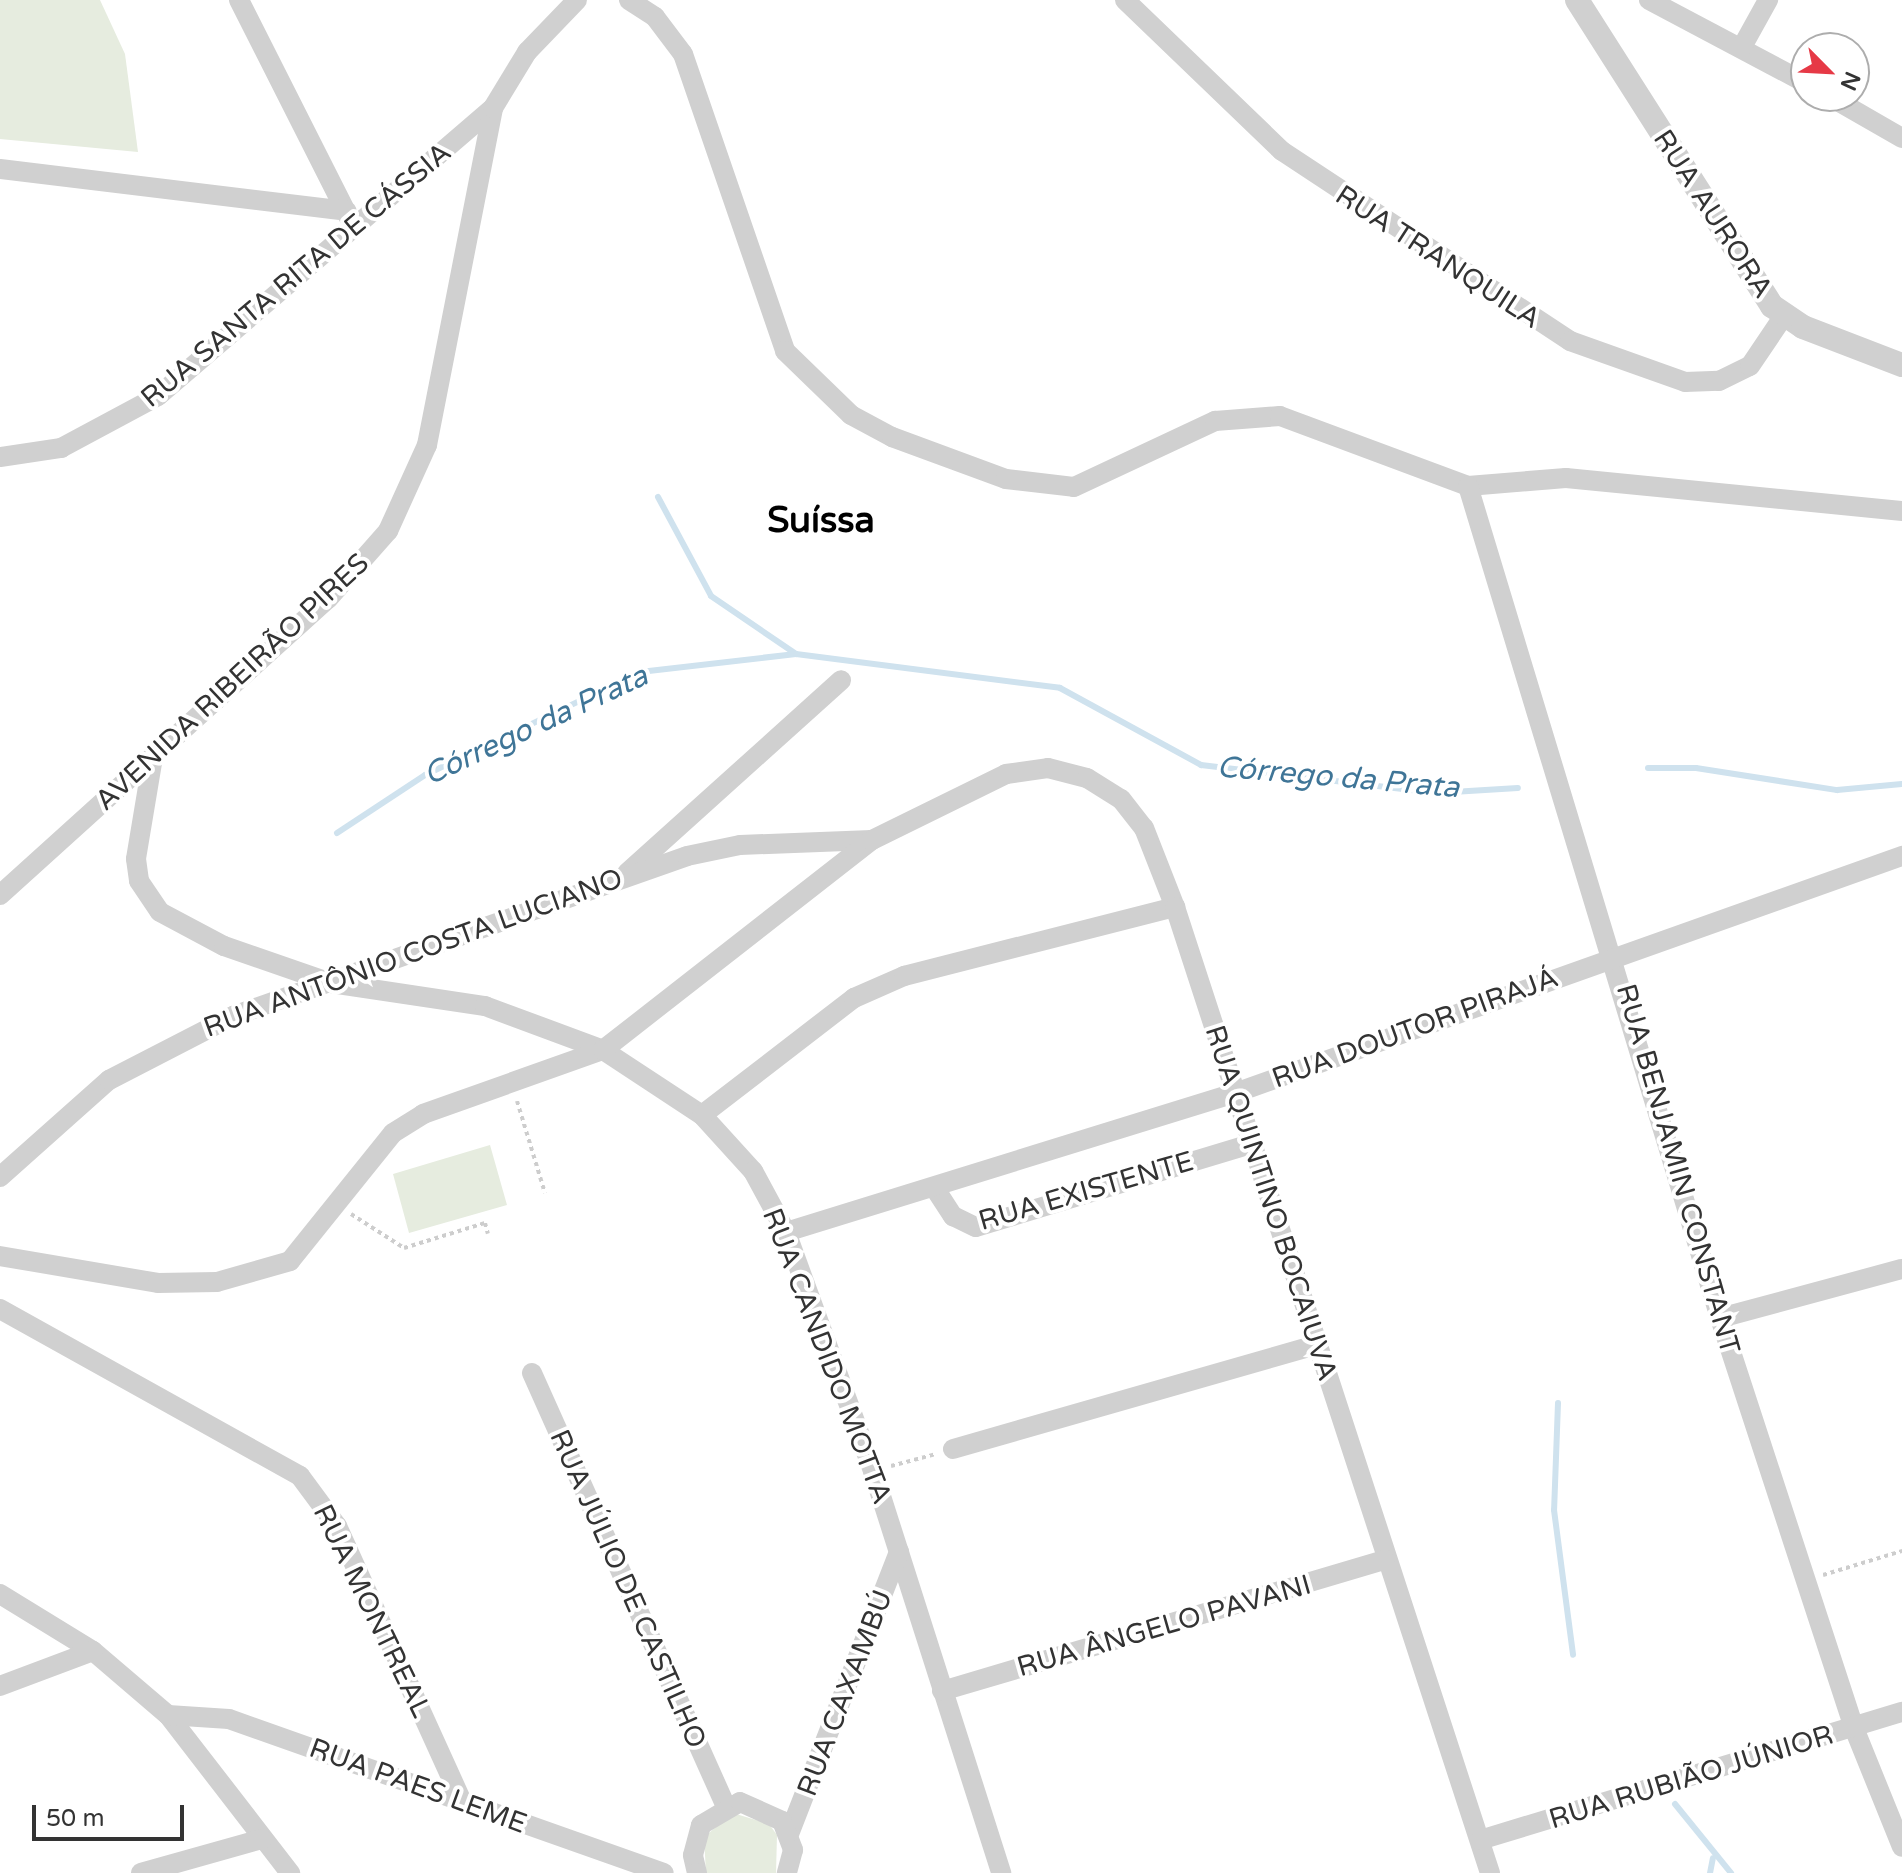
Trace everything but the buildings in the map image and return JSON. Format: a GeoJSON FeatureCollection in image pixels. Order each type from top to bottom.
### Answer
{"type":"FeatureCollection","features":[{"type":"Feature","properties":{"kind":"street"},"geometry":{"type":"LineString","coordinates":[[239,0],[356,230]]}},
{"type":"Feature","properties":{"kind":"street","name":"AVENIDA RIBEIRÃO PIRES"},"geometry":{"type":"LineString","coordinates":[[0,895],[361,568],[409,492],[427,445],[493,108],[534,43],[577,0]]}},
{"type":"Feature","properties":{"kind":"street"},"geometry":{"type":"LineString","coordinates":[[629,0],[655,17],[683,54],[785,351],[851,415],[892,437],[1043,487],[1111,476],[1215,421],[1244,416],[1314,426],[1468,486],[1624,482],[1901,514]]}},
{"type":"Feature","properties":{"kind":"street","name":"RUA TRANQUILA"},"geometry":{"type":"LineString","coordinates":[[1125,0],[1282,151],[1570,341],[1685,382],[1719,381],[1750,366],[1783,317]]}},
{"type":"Feature","properties":{"kind":"street","name":"RUA AURORA"},"geometry":{"type":"LineString","coordinates":[[1577,0],[1783,317],[1902,365]]}},
{"type":"Feature","properties":{"kind":"street"},"geometry":{"type":"LineString","coordinates":[[1649,0],[1790,74]]}},
{"type":"Feature","properties":{"kind":"street"},"geometry":{"type":"LineString","coordinates":[[1742,47],[1768,0]]}},
{"type":"Feature","properties":{"kind":"street","name":"RUA SANTA RITA DE CÁSSIA"},"geometry":{"type":"LineString","coordinates":[[0,457],[61,448],[110,426],[200,363],[493,108]]}},
{"type":"Feature","properties":{"kind":"street"},"geometry":{"type":"LineString","coordinates":[[1857,112],[1902,138]]}},
{"type":"Feature","properties":{"kind":"street"},"geometry":{"type":"LineString","coordinates":[[0,169],[346,211]]}},
{"type":"Feature","properties":{"kind":"street","name":"RUA BENJAMIN CONSTANT"},"geometry":{"type":"LineString","coordinates":[[1468,486],[1615,956],[1720,1318],[1854,1728],[1902,1847]]}},
{"type":"Feature","properties":{"kind":"street"},"geometry":{"type":"LineString","coordinates":[[624,876],[841,680]]}},
{"type":"Feature","properties":{"kind":"street","name":"RUA CANDIDO MOTTA"},"geometry":{"type":"LineString","coordinates":[[153,757],[136,859],[147,898],[196,933],[331,983],[485,1006],[603,1050],[702,1115],[753,1171],[786,1232],[873,1471],[1001,1873]]}},
{"type":"Feature","properties":{"kind":"street","name":"RUA QUINTINO BOCAIUVA"},"geometry":{"type":"LineString","coordinates":[[872,840],[1006,774],[1048,768],[1087,778],[1121,799],[1144,828],[1175,907],[1238,1092],[1385,1560],[1490,1873]]}},
{"type":"Feature","properties":{"kind":"street"},"geometry":{"type":"LineString","coordinates":[[0,1256],[95,1277],[217,1282],[290,1261],[339,1206],[393,1133],[423,1114],[512,1087],[603,1050],[872,840]]}},
{"type":"Feature","properties":{"kind":"street","name":"RUA ANTÔNIO COSTA LUCIANO"},"geometry":{"type":"LineString","coordinates":[[0,1177],[63,1115],[169,1043],[624,876],[740,845],[872,840]]}},
{"type":"Feature","properties":{"kind":"street","name":"RUA DOUTOR PIRAJÁ"},"geometry":{"type":"LineString","coordinates":[[786,1232],[1238,1092],[1902,856]]}},
{"type":"Feature","properties":{"kind":"street"},"geometry":{"type":"LineString","coordinates":[[702,1115],[854,998],[904,976],[1175,907]]}},
{"type":"Feature","properties":{"kind":"street","name":"RUA EXISTENTE"},"geometry":{"type":"LineString","coordinates":[[934,1187],[953,1216],[976,1227],[1254,1143]]}},
{"type":"Feature","properties":{"kind":"street"},"geometry":{"type":"LineString","coordinates":[[1720,1318],[1902,1269]]}},
{"type":"Feature","properties":{"kind":"street","name":"RUA MONTREAL"},"geometry":{"type":"LineString","coordinates":[[0,1309],[300,1476],[337,1526],[462,1801]]}},
{"type":"Feature","properties":{"kind":"street"},"geometry":{"type":"LineString","coordinates":[[953,1449],[1316,1345]]}},
{"type":"Feature","properties":{"kind":"street","name":"RUA JÚLIO DE CASTILHO"},"geometry":{"type":"LineString","coordinates":[[532,1373],[725,1805]]}},
{"type":"Feature","properties":{"kind":"street","name":"RUA CAXAMBÚ"},"geometry":{"type":"LineString","coordinates":[[787,1873],[789,1834],[899,1552]]}},
{"type":"Feature","properties":{"kind":"street","name":"RUA ÂNGELO PAVANI"},"geometry":{"type":"LineString","coordinates":[[942,1691],[1385,1560]]}},
{"type":"Feature","properties":{"kind":"street"},"geometry":{"type":"LineString","coordinates":[[0,1594],[93,1651],[168,1715],[290,1873]]}},
{"type":"Feature","properties":{"kind":"street"},"geometry":{"type":"LineString","coordinates":[[0,1686],[93,1651]]}},
{"type":"Feature","properties":{"kind":"street","name":"RUA RUBIÃO JÚNIOR"},"geometry":{"type":"LineString","coordinates":[[1480,1840],[1902,1712]]}},
{"type":"Feature","properties":{"kind":"street","name":"RUA PAES LEME"},"geometry":{"type":"LineString","coordinates":[[168,1715],[229,1719],[663,1873]]}},
{"type":"Feature","properties":{"kind":"street"},"geometry":{"type":"LineString","coordinates":[[697,1873],[694,1839],[725,1805],[770,1810],[789,1834]]}},
{"type":"Feature","properties":{"kind":"street"},"geometry":{"type":"LineString","coordinates":[[141,1873],[262,1839]]}},
{"type":"Feature","properties":{"kind":"path"},"geometry":{"type":"LineString","coordinates":[[512,1087],[545,1193]]}},
{"type":"Feature","properties":{"kind":"path"},"geometry":{"type":"LineString","coordinates":[[339,1206],[404,1248],[485,1223],[488,1234]]}},
{"type":"Feature","properties":{"kind":"path"},"geometry":{"type":"LineString","coordinates":[[873,1471],[953,1449]]}},
{"type":"Feature","properties":{"kind":"path"},"geometry":{"type":"LineString","coordinates":[[1805,1580],[1902,1551]]}},
{"type":"Feature","properties":{"kind":"shaded area"},"geometry":{"type":"Polygon","coordinates":[[[0,0],[100,0],[125,54],[138,152],[0,139],[0,0]]]}},
{"type":"Feature","properties":{"kind":"shaded area"},"geometry":{"type":"Polygon","coordinates":[[[490,1145],[507,1205],[409,1233],[393,1174],[490,1145]]]}},
{"type":"Feature","properties":{"kind":"shaded area"},"geometry":{"type":"Polygon","coordinates":[[[733,1813],[769,1824],[777,1835],[776,1873],[706,1873],[704,1837],[733,1813]]]}},
{"type":"Feature","properties":{"kind":"waterway","name":"Córrego da Prata"},"geometry":{"type":"LineString","coordinates":[[658,497],[711,596],[796,654]]}},
{"type":"Feature","properties":{"kind":"waterway","name":"Córrego da Prata"},"geometry":{"type":"LineString","coordinates":[[337,833],[425,775],[640,672],[796,654],[1060,688],[1201,765],[1436,793],[1518,788]]}},
{"type":"Feature","properties":{"kind":"waterway","name":"Córrego da Prata"},"geometry":{"type":"LineString","coordinates":[[1648,768],[1696,768],[1837,790],[1902,784]]}},
{"type":"Feature","properties":{"kind":"waterway"},"geometry":{"type":"LineString","coordinates":[[1558,1403],[1554,1510],[1573,1655]]}},
{"type":"Feature","properties":{"kind":"waterway"},"geometry":{"type":"LineString","coordinates":[[1675,1804],[1731,1873]]}},
{"type":"Feature","properties":{"kind":"waterway"},"geometry":{"type":"LineString","coordinates":[[1710,1873],[1713,1858]]}},
{"type":"Feature","properties":{"kind":"district","name":"Suíssa"},"geometry":{"type":"Point","coordinates":[821,521]}}]}
